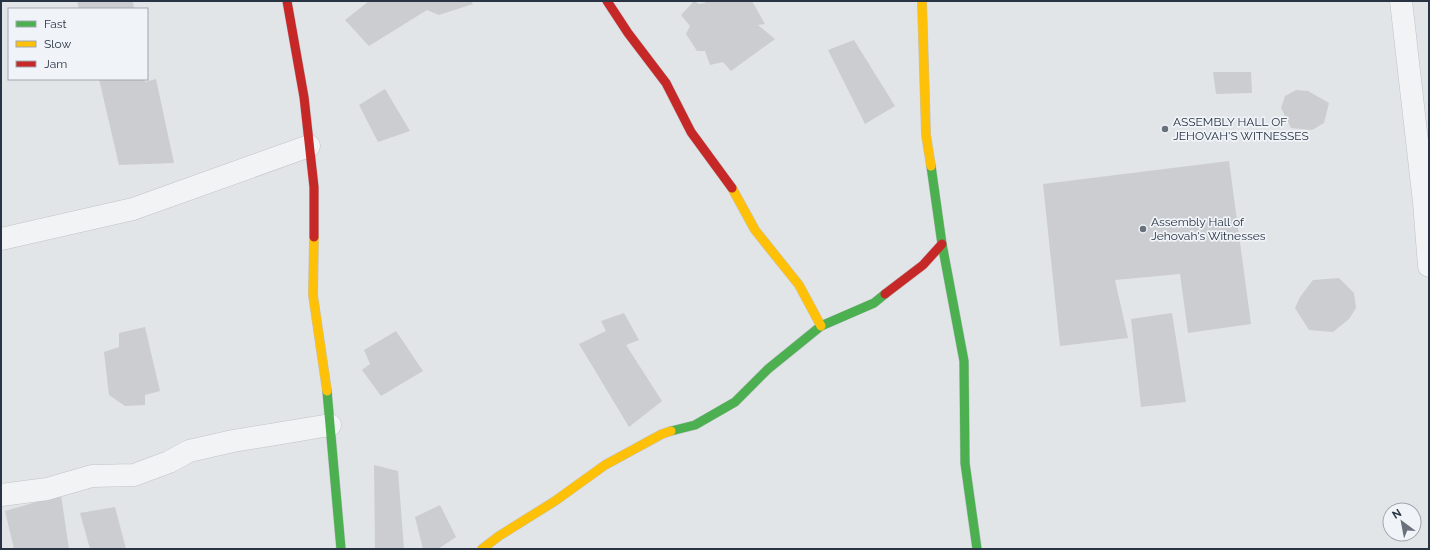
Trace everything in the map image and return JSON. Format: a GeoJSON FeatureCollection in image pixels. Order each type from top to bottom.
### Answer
{"type":"FeatureCollection","features":[{"type":"Feature","properties":{"kind":"street"},"geometry":{"type":"LineString","coordinates":[[287,1],[304,97],[314,187],[313,295],[326,380],[341,549]]}},
{"type":"Feature","properties":{"kind":"street"},"geometry":{"type":"LineString","coordinates":[[607,1],[628,33],[666,83],[691,132],[730,185],[756,230],[799,285],[821,326]]}},
{"type":"Feature","properties":{"kind":"street"},"geometry":{"type":"LineString","coordinates":[[922,1],[926,135],[942,244],[964,361],[964,463],[977,549]]}},
{"type":"Feature","properties":{"kind":"street"},"geometry":{"type":"LineString","coordinates":[[1401,1],[1426,201],[1429,266]]}},
{"type":"Feature","properties":{"kind":"street"},"geometry":{"type":"LineString","coordinates":[[1,239],[133,209],[309,146]]}},
{"type":"Feature","properties":{"kind":"street"},"geometry":{"type":"LineString","coordinates":[[482,549],[605,465],[662,434],[695,425],[735,402],[768,369],[821,326],[874,302],[923,265],[942,244]]}},
{"type":"Feature","properties":{"kind":"street"},"geometry":{"type":"LineString","coordinates":[[1,495],[47,489],[92,476],[134,475],[169,462],[189,451],[233,441],[330,425]]}},
{"type":"Feature","properties":{"kind":"building"},"geometry":{"type":"Polygon","coordinates":[[[77,1],[133,1],[134,8],[79,8],[77,1]]]}},
{"type":"Feature","properties":{"kind":"building"},"geometry":{"type":"Polygon","coordinates":[[[369,1],[471,1],[473,4],[439,15],[427,10],[369,46],[345,20],[369,1]]]}},
{"type":"Feature","properties":{"kind":"building"},"geometry":{"type":"Polygon","coordinates":[[[694,1],[699,4],[705,3],[705,1],[752,1],[765,24],[758,25],[775,39],[731,71],[723,62],[710,65],[705,51],[697,51],[686,34],[690,26],[681,15],[694,1]]]}},
{"type":"Feature","properties":{"kind":"building"},"geometry":{"type":"Polygon","coordinates":[[[854,40],[895,106],[865,124],[828,50],[854,40]]]}},
{"type":"Feature","properties":{"kind":"building"},"geometry":{"type":"Polygon","coordinates":[[[1213,72],[1251,72],[1252,93],[1216,94],[1213,72]]]}},
{"type":"Feature","properties":{"kind":"building"},"geometry":{"type":"Polygon","coordinates":[[[156,79],[174,163],[119,165],[99,80],[144,80],[145,82],[156,79]]]}},
{"type":"Feature","properties":{"kind":"building"},"geometry":{"type":"Polygon","coordinates":[[[385,89],[410,131],[378,142],[359,105],[385,89]]]}},
{"type":"Feature","properties":{"kind":"building"},"geometry":{"type":"Polygon","coordinates":[[[1296,90],[1308,91],[1329,103],[1324,123],[1312,130],[1291,128],[1281,108],[1285,96],[1296,90]]]}},
{"type":"Feature","properties":{"kind":"building","name":"Assembly Hall of Jehovah's Witnesses"},"geometry":{"type":"Polygon","coordinates":[[[1229,161],[1251,324],[1188,333],[1180,274],[1115,280],[1128,338],[1060,346],[1043,184],[1229,161]]]}},
{"type":"Feature","properties":{"kind":"building"},"geometry":{"type":"Polygon","coordinates":[[[1339,278],[1354,293],[1356,308],[1349,319],[1333,332],[1309,330],[1295,308],[1300,297],[1313,280],[1339,278]]]}},
{"type":"Feature","properties":{"kind":"building"},"geometry":{"type":"Polygon","coordinates":[[[624,313],[639,340],[626,345],[662,401],[629,427],[579,344],[606,331],[601,321],[624,313]]]}},
{"type":"Feature","properties":{"kind":"building"},"geometry":{"type":"Polygon","coordinates":[[[1172,313],[1186,402],[1141,407],[1131,319],[1172,313]]]}},
{"type":"Feature","properties":{"kind":"building"},"geometry":{"type":"Polygon","coordinates":[[[145,327],[160,391],[145,395],[145,405],[125,406],[109,395],[104,352],[119,347],[119,333],[145,327]]]}},
{"type":"Feature","properties":{"kind":"building"},"geometry":{"type":"Polygon","coordinates":[[[396,331],[423,371],[381,396],[362,370],[370,364],[364,350],[396,331]]]}},
{"type":"Feature","properties":{"kind":"building"},"geometry":{"type":"Polygon","coordinates":[[[374,465],[398,471],[404,549],[375,549],[374,465]]]}},
{"type":"Feature","properties":{"kind":"building"},"geometry":{"type":"Polygon","coordinates":[[[61,495],[69,549],[14,549],[5,511],[61,495]]]}},
{"type":"Feature","properties":{"kind":"building"},"geometry":{"type":"Polygon","coordinates":[[[440,505],[456,537],[438,549],[423,549],[415,517],[440,505]]]}},
{"type":"Feature","properties":{"kind":"building"},"geometry":{"type":"Polygon","coordinates":[[[115,507],[126,549],[90,549],[80,513],[115,507]]]}},
{"type":"Feature","properties":{"kind":"traffic: fast"},"geometry":{"type":"LineString","coordinates":[[931,166],[942,244],[964,361],[965,463],[977,549]]}},
{"type":"Feature","properties":{"kind":"traffic: fast"},"geometry":{"type":"LineString","coordinates":[[671,431],[695,425],[735,402],[768,369],[821,326],[874,303],[885,294]]}},
{"type":"Feature","properties":{"kind":"traffic: fast"},"geometry":{"type":"LineString","coordinates":[[327,391],[341,549]]}},
{"type":"Feature","properties":{"kind":"traffic: slow"},"geometry":{"type":"LineString","coordinates":[[922,1],[926,135],[931,166]]}},
{"type":"Feature","properties":{"kind":"traffic: slow"},"geometry":{"type":"LineString","coordinates":[[732,188],[755,230],[799,285],[821,326]]}},
{"type":"Feature","properties":{"kind":"traffic: slow"},"geometry":{"type":"LineString","coordinates":[[314,237],[313,295],[327,391]]}},
{"type":"Feature","properties":{"kind":"traffic: slow"},"geometry":{"type":"LineString","coordinates":[[482,549],[499,536],[555,501],[605,465],[662,434],[671,431]]}},
{"type":"Feature","properties":{"kind":"traffic: jam"},"geometry":{"type":"LineString","coordinates":[[287,1],[304,97],[314,187],[314,237]]}},
{"type":"Feature","properties":{"kind":"traffic: jam"},"geometry":{"type":"LineString","coordinates":[[607,1],[628,33],[666,83],[691,132],[732,188]]}},
{"type":"Feature","properties":{"kind":"traffic: jam"},"geometry":{"type":"LineString","coordinates":[[885,294],[923,265],[942,244]]}},
{"type":"Feature","properties":{"kind":"place","name":"ASSEMBLY HALL OF JEHOVAH'S WITNESSES"},"geometry":{"type":"Point","coordinates":[1165,129]}},
{"type":"Feature","properties":{"kind":"place","name":"Assembly Hall of Jehovah's Witnesses"},"geometry":{"type":"Point","coordinates":[1143,229]}}]}
